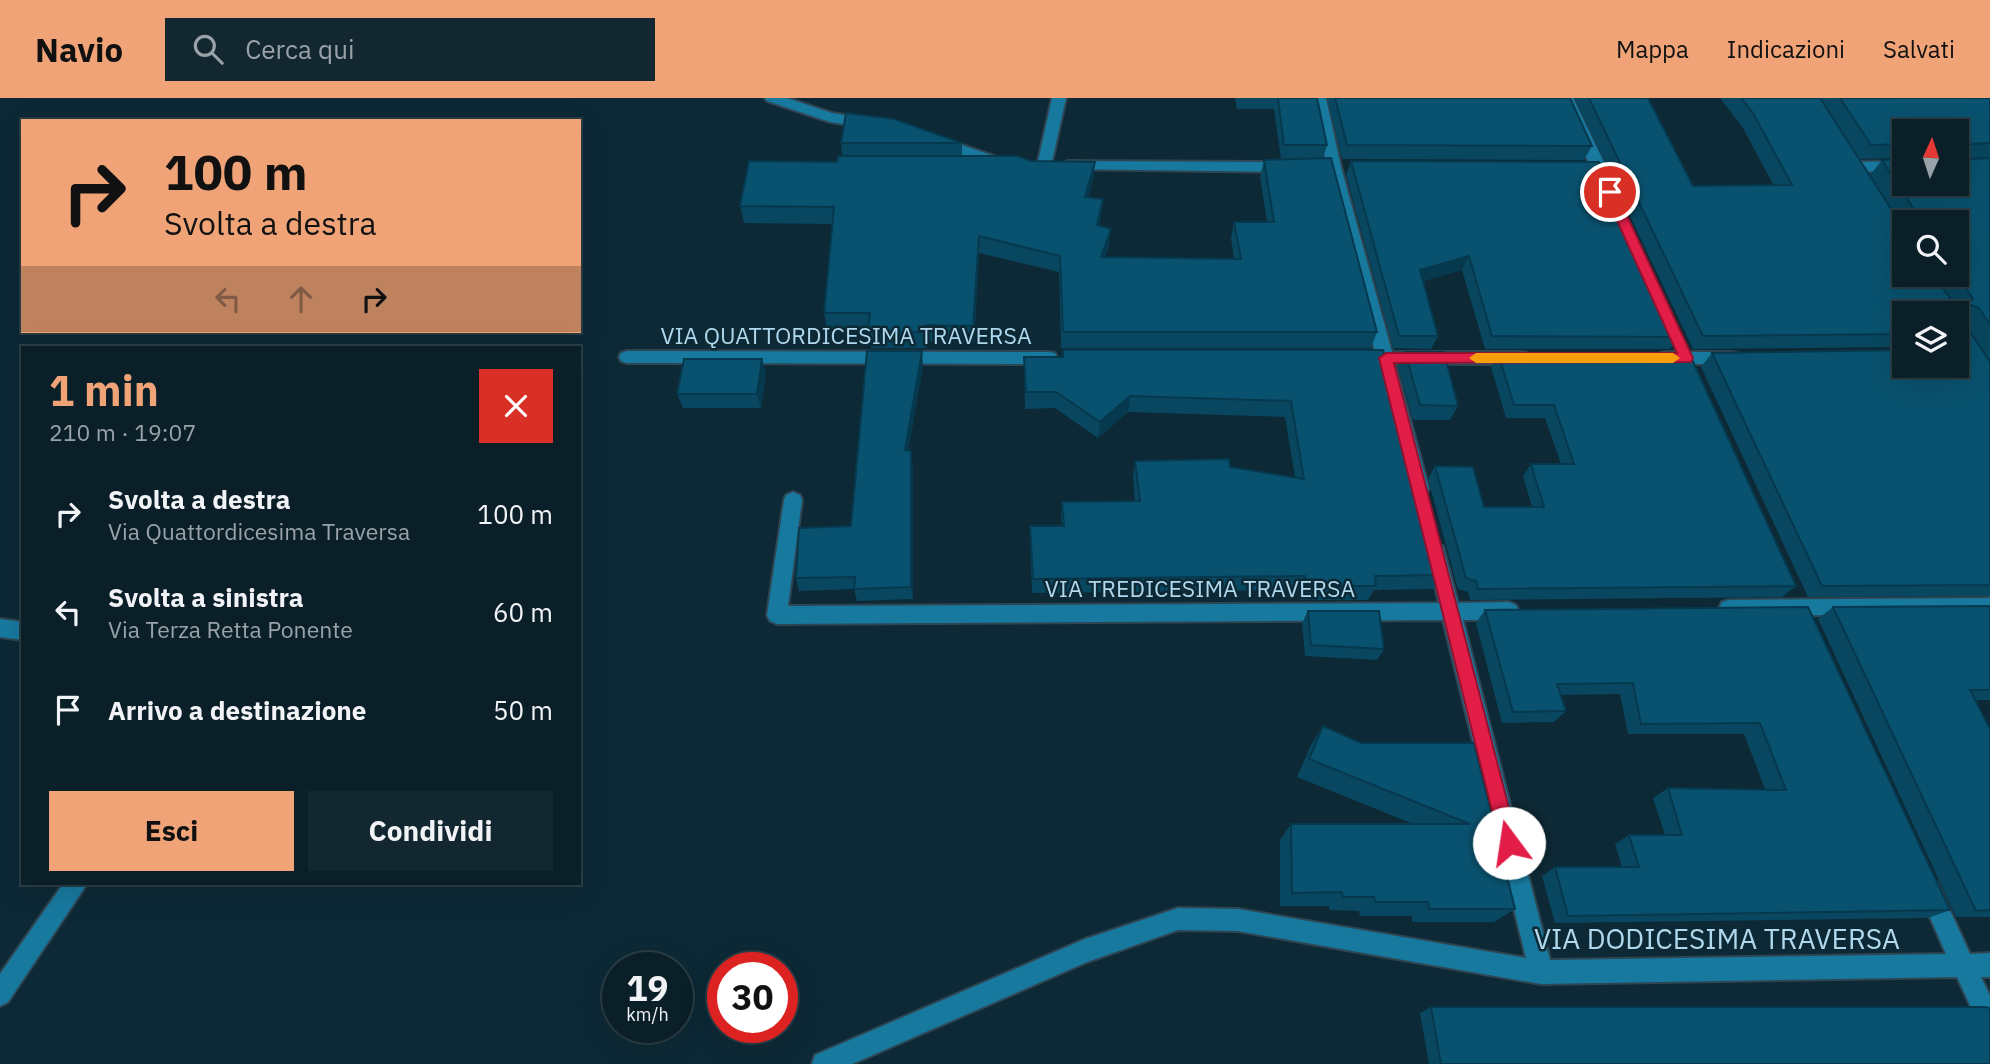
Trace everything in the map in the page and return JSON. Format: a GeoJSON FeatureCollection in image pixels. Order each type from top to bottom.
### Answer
{"type":"FeatureCollection","features":[{"type":"Feature","properties":{"kind":"street"},"geometry":{"type":"LineString","coordinates":[[772,98],[830,117],[884,126]]}},
{"type":"Feature","properties":{"kind":"street"},"geometry":{"type":"LineString","coordinates":[[1027,166],[1059,98]]}},
{"type":"Feature","properties":{"kind":"street"},"geometry":{"type":"LineString","coordinates":[[1319,98],[1327,167],[1386,358],[1424,505]]}},
{"type":"Feature","properties":{"kind":"street"},"geometry":{"type":"LineString","coordinates":[[1566,98],[1592,168],[1616,206]]}},
{"type":"Feature","properties":{"kind":"street"},"geometry":{"type":"LineString","coordinates":[[923,137],[1027,166]]}},
{"type":"Feature","properties":{"kind":"street"},"geometry":{"type":"LineString","coordinates":[[956,166],[1327,167]]}},
{"type":"Feature","properties":{"kind":"street"},"geometry":{"type":"LineString","coordinates":[[1854,167],[1892,166]]}},
{"type":"Feature","properties":{"kind":"street"},"geometry":{"type":"LineString","coordinates":[[1675,333],[1698,383]]}},
{"type":"Feature","properties":{"kind":"street","name":"VIA QUATTORDICESIMA TRAVERSA"},"geometry":{"type":"LineString","coordinates":[[628,357],[1069,358]]}},
{"type":"Feature","properties":{"kind":"street"},"geometry":{"type":"LineString","coordinates":[[1645,358],[1754,357]]}},
{"type":"Feature","properties":{"kind":"street"},"geometry":{"type":"LineString","coordinates":[[1344,358],[1536,358]]}},
{"type":"Feature","properties":{"kind":"street","name":"VIA TREDICESIMA TRAVERSA"},"geometry":{"type":"LineString","coordinates":[[793,500],[777,615],[1075,611],[1522,611]]}},
{"type":"Feature","properties":{"kind":"street"},"geometry":{"type":"LineString","coordinates":[[1431,532],[1541,972]]}},
{"type":"Feature","properties":{"kind":"street"},"geometry":{"type":"LineString","coordinates":[[1716,608],[1797,601],[1990,606]]}},
{"type":"Feature","properties":{"kind":"street"},"geometry":{"type":"LineString","coordinates":[[1797,601],[1811,632]]}},
{"type":"Feature","properties":{"kind":"street"},"geometry":{"type":"LineString","coordinates":[[0,628],[21,631]]}},
{"type":"Feature","properties":{"kind":"street"},"geometry":{"type":"LineString","coordinates":[[1919,867],[1990,1023]]}},
{"type":"Feature","properties":{"kind":"street"},"geometry":{"type":"LineString","coordinates":[[0,993],[75,885]]}},
{"type":"Feature","properties":{"kind":"street","name":"VIA DODICESIMA TRAVERSA"},"geometry":{"type":"LineString","coordinates":[[824,1064],[1085,951],[1178,919],[1238,919],[1339,939],[1541,972],[1990,965]]}},
{"type":"Feature","properties":{"kind":"building"},"geometry":{"type":"Polygon","coordinates":[[[1278,98],[1317,98],[1327,145],[1284,145],[1278,98]]]}},
{"type":"Feature","properties":{"kind":"building"},"geometry":{"type":"Polygon","coordinates":[[[1335,98],[1570,98],[1592,146],[1347,145],[1335,98]]]}},
{"type":"Feature","properties":{"kind":"building"},"geometry":{"type":"Polygon","coordinates":[[[1589,98],[1648,98],[1693,186],[1792,185],[1753,113],[1741,98],[1820,98],[1892,210],[1892,287],[1942,287],[1952,301],[1892,301],[1892,334],[1703,336],[1589,98]]]}},
{"type":"Feature","properties":{"kind":"building"},"geometry":{"type":"Polygon","coordinates":[[[1840,98],[1990,98],[1990,143],[1969,144],[1969,119],[1892,119],[1892,144],[1871,145],[1840,98]]]}},
{"type":"Feature","properties":{"kind":"building"},"geometry":{"type":"Polygon","coordinates":[[[846,113],[894,119],[962,143],[841,143],[846,113]]]}},
{"type":"Feature","properties":{"kind":"building"},"geometry":{"type":"Polygon","coordinates":[[[838,156],[1017,156],[1031,161],[1095,162],[1085,197],[1103,199],[1097,225],[1111,229],[1101,257],[1241,259],[1234,222],[1274,222],[1264,160],[1331,158],[1377,332],[1063,332],[1060,256],[979,236],[973,326],[926,325],[925,332],[868,332],[870,313],[824,313],[834,207],[740,206],[749,161],[837,162],[838,156]]]}},
{"type":"Feature","properties":{"kind":"building"},"geometry":{"type":"Polygon","coordinates":[[[1990,158],[1990,325],[1979,308],[1969,306],[1969,302],[1973,299],[1965,287],[1969,287],[1969,210],[1914,210],[1905,196],[1969,196],[1969,159],[1990,158]]]}},
{"type":"Feature","properties":{"kind":"building"},"geometry":{"type":"Polygon","coordinates":[[[1882,160],[1892,160],[1892,175],[1882,160]]]}},
{"type":"Feature","properties":{"kind":"building"},"geometry":{"type":"Polygon","coordinates":[[[1351,161],[1599,162],[1680,337],[1492,336],[1469,256],[1420,270],[1438,336],[1399,336],[1351,161]]]}},
{"type":"Feature","properties":{"kind":"building"},"geometry":{"type":"Polygon","coordinates":[[[1969,330],[1990,362],[1990,585],[1822,586],[1712,353],[1892,350],[1892,378],[1969,378],[1969,330]]]}},
{"type":"Feature","properties":{"kind":"building"},"geometry":{"type":"Polygon","coordinates":[[[1063,350],[1383,350],[1397,403],[1393,403],[1410,463],[1413,463],[1443,575],[1375,576],[1376,586],[1306,586],[1305,576],[1033,579],[1030,526],[1064,526],[1062,502],[1140,501],[1135,461],[1229,459],[1230,467],[1304,479],[1291,401],[1130,396],[1100,422],[1056,392],[1026,392],[1024,357],[1063,357],[1063,350]]]}},
{"type":"Feature","properties":{"kind":"building"},"geometry":{"type":"Polygon","coordinates":[[[867,351],[922,351],[905,450],[911,451],[911,587],[854,589],[855,577],[796,578],[799,528],[851,526],[867,351]]]}},
{"type":"Feature","properties":{"kind":"building"},"geometry":{"type":"Polygon","coordinates":[[[1405,352],[1444,352],[1458,406],[1420,405],[1405,352]]]}},
{"type":"Feature","properties":{"kind":"building"},"geometry":{"type":"Polygon","coordinates":[[[1498,353],[1689,353],[1796,586],[1478,589],[1476,581],[1466,578],[1435,466],[1473,467],[1484,507],[1544,507],[1531,464],[1574,464],[1554,405],[1514,405],[1498,353]]]}},
{"type":"Feature","properties":{"kind":"building"},"geometry":{"type":"Polygon","coordinates":[[[684,359],[762,359],[757,394],[677,394],[684,359]]]}},
{"type":"Feature","properties":{"kind":"building"},"geometry":{"type":"Polygon","coordinates":[[[1990,606],[1990,690],[1970,690],[1990,729],[1990,910],[1976,911],[1833,607],[1990,606]]]}},
{"type":"Feature","properties":{"kind":"building"},"geometry":{"type":"Polygon","coordinates":[[[1808,607],[1950,910],[1568,916],[1555,867],[1639,867],[1629,835],[1682,835],[1668,788],[1786,790],[1760,723],[1641,724],[1633,683],[1557,684],[1566,711],[1513,712],[1485,610],[1808,607]]]}},
{"type":"Feature","properties":{"kind":"building"},"geometry":{"type":"Polygon","coordinates":[[[1308,611],[1379,611],[1384,649],[1311,645],[1308,611]]]}},
{"type":"Feature","properties":{"kind":"building"},"geometry":{"type":"Polygon","coordinates":[[[1323,726],[1361,743],[1474,743],[1515,909],[1429,909],[1428,902],[1375,902],[1374,897],[1343,897],[1342,892],[1292,893],[1291,824],[1470,824],[1309,759],[1323,726]]]}},
{"type":"Feature","properties":{"kind":"building"},"geometry":{"type":"Polygon","coordinates":[[[1431,1007],[1985,1007],[1990,1008],[1990,1064],[1441,1064],[1431,1007]]]}},
{"type":"Feature","properties":{"kind":"slow traffic"},"geometry":{"type":"LineString","coordinates":[[1476,358],[1673,358]]}},
{"type":"Feature","properties":{"kind":"route"},"geometry":{"type":"LineString","coordinates":[[1509,843],[1386,358],[1686,358],[1610,192]]}}]}
